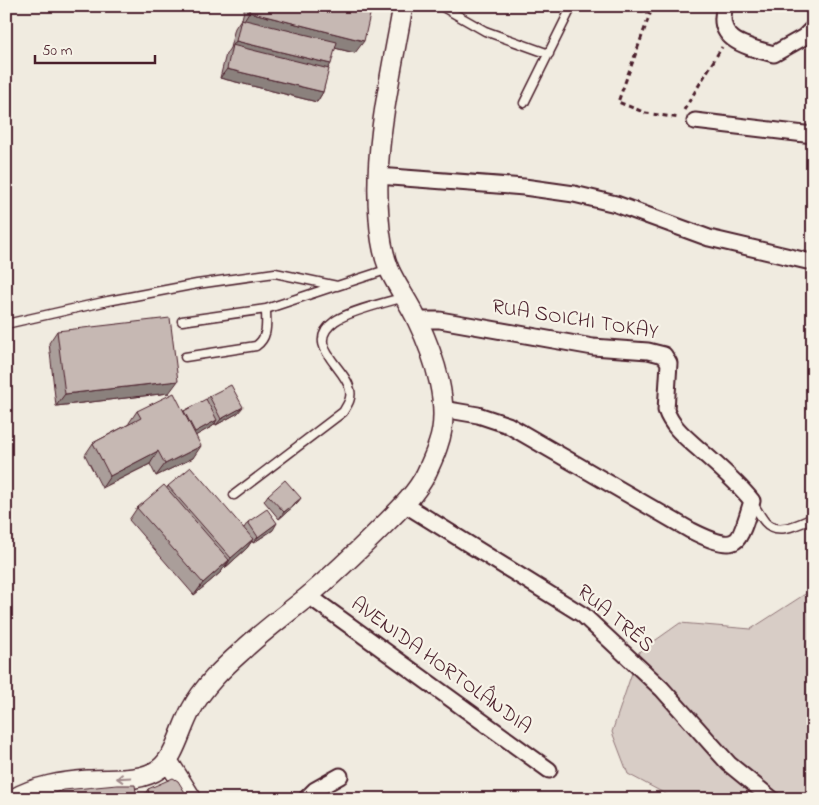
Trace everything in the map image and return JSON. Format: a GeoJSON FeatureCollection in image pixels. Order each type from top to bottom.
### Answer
{"type":"FeatureCollection","features":[{"type":"Feature","properties":{"kind":"street"},"geometry":{"type":"LineString","coordinates":[[13,799],[24,793],[52,784],[146,776],[158,770],[168,761],[192,708],[218,674],[243,649],[309,596],[356,554],[404,504],[424,477],[439,443],[443,409],[439,375],[417,320],[389,269],[382,243],[379,219],[378,176],[383,121],[404,6]]}},
{"type":"Feature","properties":{"kind":"street"},"geometry":{"type":"LineString","coordinates":[[726,6],[723,26],[729,36],[742,45],[774,54],[804,38],[813,28]]}},
{"type":"Feature","properties":{"kind":"street"},"geometry":{"type":"LineString","coordinates":[[695,121],[813,135]]}},
{"type":"Feature","properties":{"kind":"street"},"geometry":{"type":"LineString","coordinates":[[378,176],[524,187],[574,194],[616,204],[709,238],[807,261]]}},
{"type":"Feature","properties":{"kind":"street","name":"RUA SOICHI TOKAY"},"geometry":{"type":"LineString","coordinates":[[417,320],[440,320],[594,347],[648,351],[664,355],[669,363],[666,410],[669,417],[684,435],[743,489],[752,501]]}},
{"type":"Feature","properties":{"kind":"street"},"geometry":{"type":"LineString","coordinates":[[443,409],[478,415],[508,425],[690,530],[720,542],[736,541],[752,501]]}},
{"type":"Feature","properties":{"kind":"street","name":"RUA TRÊS"},"geometry":{"type":"LineString","coordinates":[[404,504],[583,615],[662,689],[729,764],[772,799]]}},
{"type":"Feature","properties":{"kind":"street","name":"AVENIDA HORTOLÂNDIA"},"geometry":{"type":"LineString","coordinates":[[309,596],[549,770]]}},
{"type":"Feature","properties":{"kind":"street"},"geometry":{"type":"LineString","coordinates":[[168,761],[192,799]]}},
{"type":"Feature","properties":{"kind":"street"},"geometry":{"type":"LineString","coordinates":[[306,799],[314,790],[340,776]]}},
{"type":"Feature","properties":{"kind":"lane"},"geometry":{"type":"LineString","coordinates":[[441,6],[485,31],[549,54]]}},
{"type":"Feature","properties":{"kind":"lane"},"geometry":{"type":"LineString","coordinates":[[524,103],[572,6]]}},
{"type":"Feature","properties":{"kind":"lane"},"geometry":{"type":"LineString","coordinates":[[182,321],[266,309],[389,269]]}},
{"type":"Feature","properties":{"kind":"lane"},"geometry":{"type":"LineString","coordinates":[[6,324],[108,301],[197,284],[275,273],[337,286]]}},
{"type":"Feature","properties":{"kind":"lane"},"geometry":{"type":"LineString","coordinates":[[234,495],[343,412],[349,402],[351,392],[348,384],[327,355],[323,346],[323,336],[328,326],[344,316],[405,297]]}},
{"type":"Feature","properties":{"kind":"lane"},"geometry":{"type":"LineString","coordinates":[[184,357],[256,346],[266,332],[266,309]]}},
{"type":"Feature","properties":{"kind":"lane"},"geometry":{"type":"LineString","coordinates":[[752,501],[765,522],[774,527],[785,528],[813,518]]}},
{"type":"Feature","properties":{"kind":"path"},"geometry":{"type":"LineString","coordinates":[[630,6],[650,14],[618,102],[646,113],[695,121]]}},
{"type":"Feature","properties":{"kind":"path"},"geometry":{"type":"LineString","coordinates":[[679,118],[729,36]]}},
{"type":"Feature","properties":{"kind":"shaded area"},"geometry":{"type":"Polygon","coordinates":[[[813,589],[813,799],[675,799],[628,774],[612,732],[639,652],[680,623],[751,629],[813,589]]]}},
{"type":"Feature","properties":{"kind":"building"},"geometry":{"type":"Polygon","coordinates":[[[251,6],[372,6],[364,41],[249,12],[251,6]]]}},
{"type":"Feature","properties":{"kind":"building"},"geometry":{"type":"Polygon","coordinates":[[[241,19],[337,42],[331,64],[236,41],[241,19]]]}},
{"type":"Feature","properties":{"kind":"building"},"geometry":{"type":"Polygon","coordinates":[[[232,45],[329,69],[323,92],[227,69],[232,45]]]}},
{"type":"Feature","properties":{"kind":"building"},"geometry":{"type":"Polygon","coordinates":[[[170,318],[178,381],[65,394],[57,331],[170,318]]]}},
{"type":"Feature","properties":{"kind":"building"},"geometry":{"type":"Polygon","coordinates":[[[231,385],[243,407],[221,419],[209,396],[231,385]]]}},
{"type":"Feature","properties":{"kind":"building"},"geometry":{"type":"Polygon","coordinates":[[[174,393],[201,446],[165,464],[158,451],[110,476],[93,443],[141,418],[137,411],[174,393]]]}},
{"type":"Feature","properties":{"kind":"building"},"geometry":{"type":"Polygon","coordinates":[[[206,399],[217,420],[195,432],[184,411],[206,399]]]}},
{"type":"Feature","properties":{"kind":"building"},"geometry":{"type":"Polygon","coordinates":[[[191,467],[253,539],[231,558],[168,486],[191,467]]]}},
{"type":"Feature","properties":{"kind":"building"},"geometry":{"type":"Polygon","coordinates":[[[285,480],[301,498],[284,512],[268,495],[285,480]]]}},
{"type":"Feature","properties":{"kind":"building"},"geometry":{"type":"Polygon","coordinates":[[[164,485],[229,560],[203,583],[137,508],[164,485]]]}},
{"type":"Feature","properties":{"kind":"building"},"geometry":{"type":"Polygon","coordinates":[[[267,509],[277,523],[258,537],[248,522],[267,509]]]}},
{"type":"Feature","properties":{"kind":"building"},"geometry":{"type":"Polygon","coordinates":[[[173,778],[178,781],[189,799],[150,799],[148,789],[173,778]]]}},
{"type":"Feature","properties":{"kind":"building"},"geometry":{"type":"Polygon","coordinates":[[[135,785],[137,799],[41,799],[64,790],[135,785]]]}}]}
